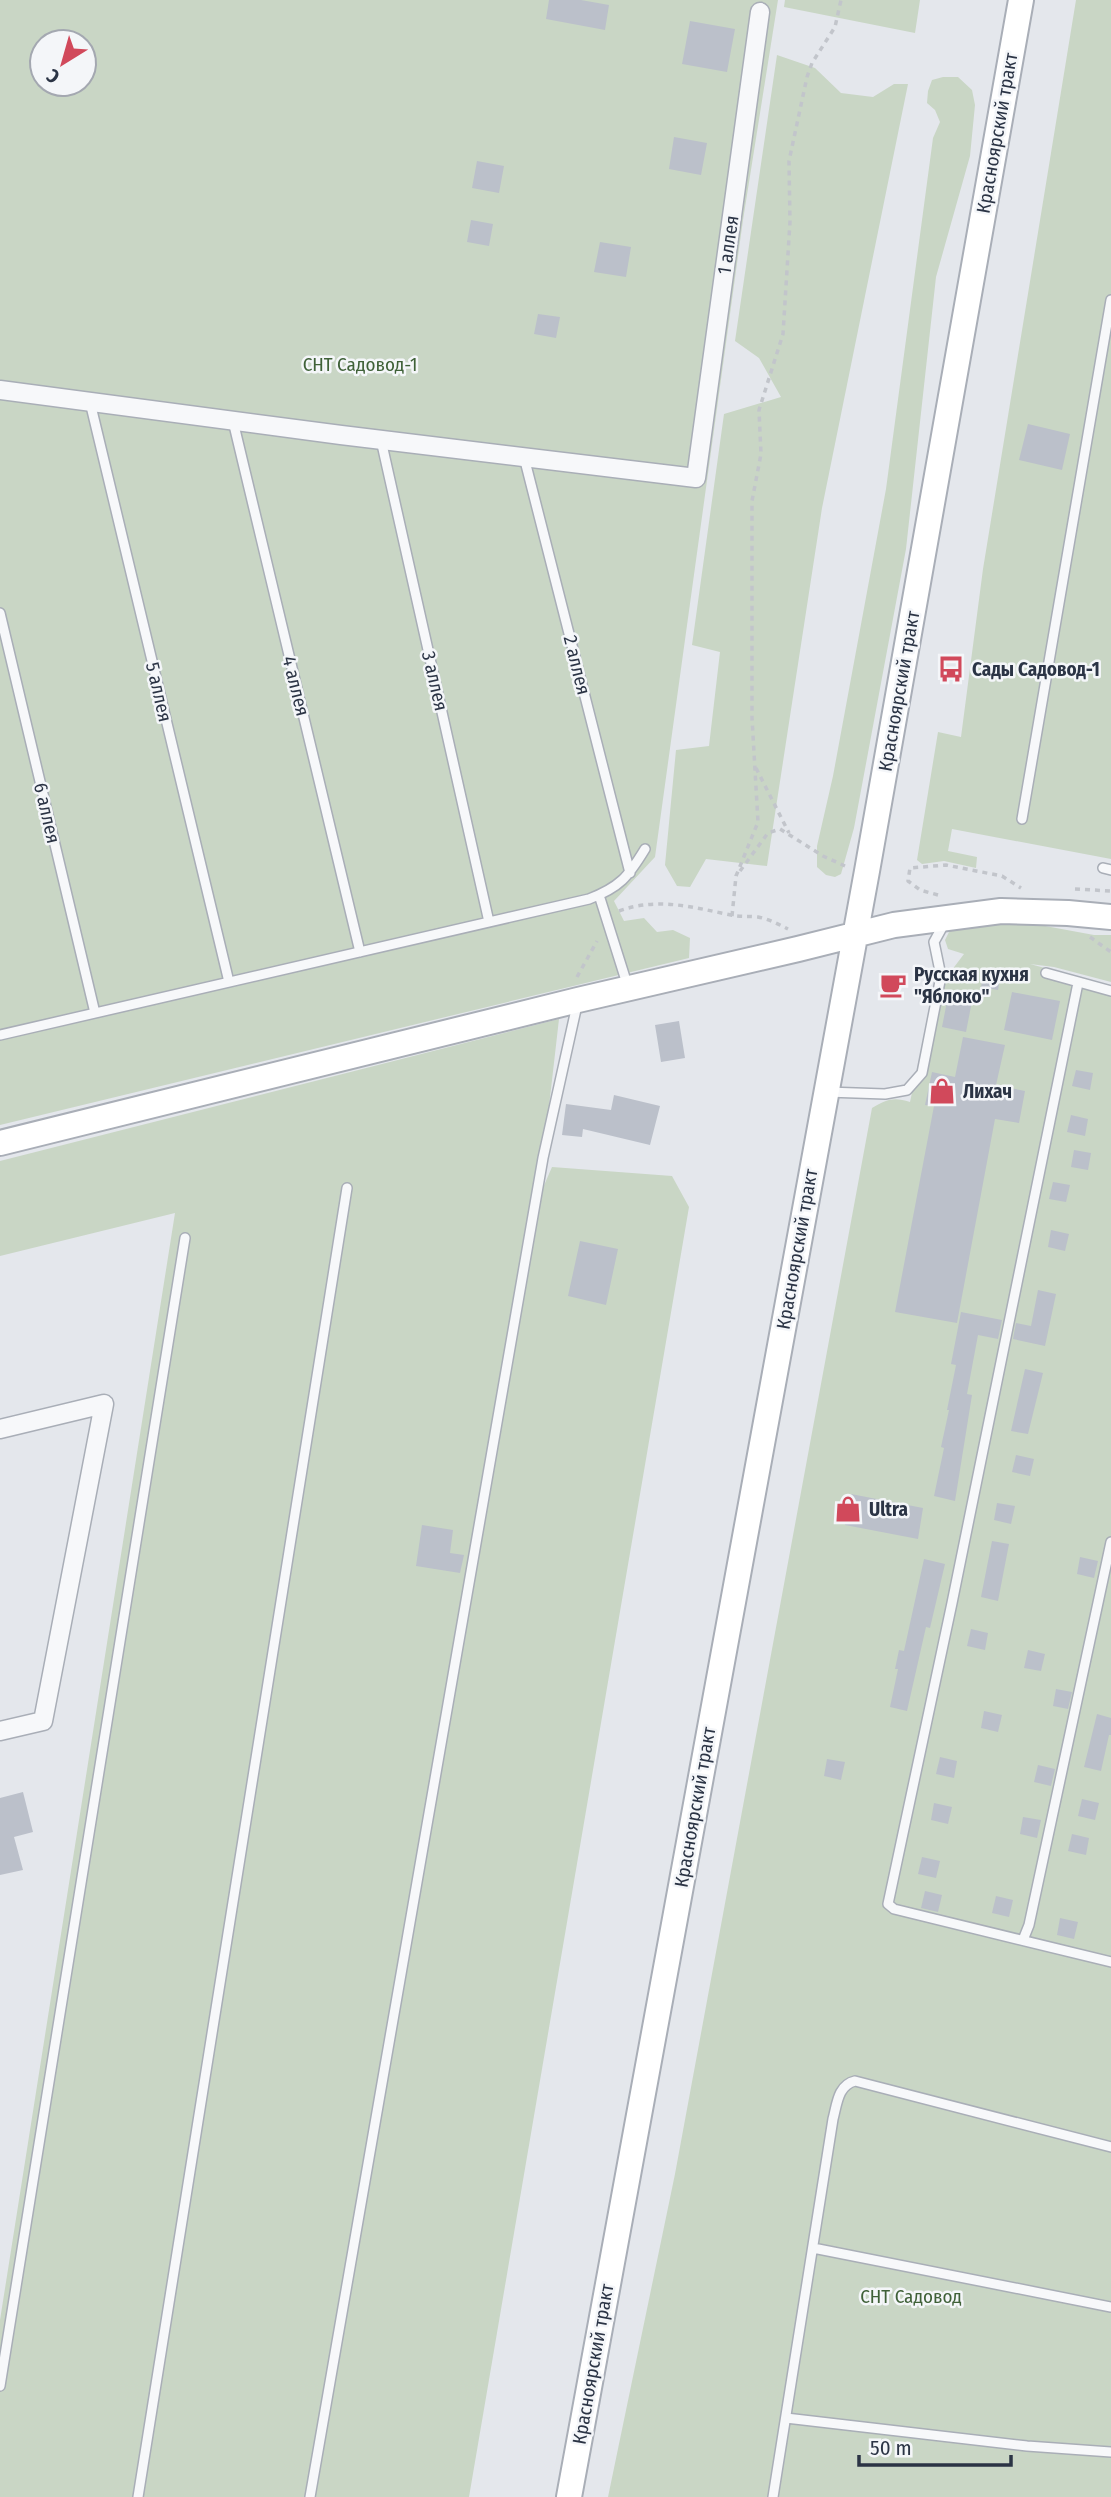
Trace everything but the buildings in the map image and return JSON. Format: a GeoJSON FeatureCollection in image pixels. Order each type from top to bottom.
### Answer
{"type":"FeatureCollection","features":[{"type":"Feature","properties":{"kind":"main road","name":"Красноярский тракт"},"geometry":{"type":"LineString","coordinates":[[569,2497],[855,934],[1021,0]]}},
{"type":"Feature","properties":{"kind":"main road"},"geometry":{"type":"LineString","coordinates":[[0,1143],[568,1002],[894,925],[1001,911],[1111,917]]}},
{"type":"Feature","properties":{"kind":"street","name":"1 аллея"},"geometry":{"type":"LineString","coordinates":[[524,457],[696,478],[760,12]]}},
{"type":"Feature","properties":{"kind":"street"},"geometry":{"type":"LineString","coordinates":[[0,390],[524,457]]}},
{"type":"Feature","properties":{"kind":"street"},"geometry":{"type":"LineString","coordinates":[[0,1429],[104,1404],[43,1721],[0,1731]]}},
{"type":"Feature","properties":{"kind":"lane"},"geometry":{"type":"LineString","coordinates":[[1023,819],[1111,300]]}},
{"type":"Feature","properties":{"kind":"lane","name":"5 аллея"},"geometry":{"type":"LineString","coordinates":[[90,402],[229,982]]}},
{"type":"Feature","properties":{"kind":"lane","name":"4 аллея"},"geometry":{"type":"LineString","coordinates":[[233,421],[360,952]]}},
{"type":"Feature","properties":{"kind":"lane","name":"3 аллея"},"geometry":{"type":"LineString","coordinates":[[380,440],[489,922]]}},
{"type":"Feature","properties":{"kind":"lane","name":"2 аллея"},"geometry":{"type":"LineString","coordinates":[[524,457],[630,873]]}},
{"type":"Feature","properties":{"kind":"lane","name":"6 аллея"},"geometry":{"type":"LineString","coordinates":[[0,613],[94,1013]]}},
{"type":"Feature","properties":{"kind":"lane"},"geometry":{"type":"LineString","coordinates":[[0,1035],[599,895],[611,891],[630,873],[645,849]]}},
{"type":"Feature","properties":{"kind":"lane"},"geometry":{"type":"LineString","coordinates":[[599,895],[629,988]]}},
{"type":"Feature","properties":{"kind":"lane"},"geometry":{"type":"LineString","coordinates":[[826,1092],[884,1094],[907,1090],[922,1073],[941,976],[934,942],[949,917]]}},
{"type":"Feature","properties":{"kind":"lane"},"geometry":{"type":"LineString","coordinates":[[1046,973],[1111,991]]}},
{"type":"Feature","properties":{"kind":"lane"},"geometry":{"type":"LineString","coordinates":[[1078,983],[958,1576],[888,1905],[894,1909],[1111,1962]]}},
{"type":"Feature","properties":{"kind":"lane"},"geometry":{"type":"LineString","coordinates":[[310,2497],[541,1172],[568,1002]]}},
{"type":"Feature","properties":{"kind":"lane"},"geometry":{"type":"LineString","coordinates":[[138,2497],[348,1188]]}},
{"type":"Feature","properties":{"kind":"lane"},"geometry":{"type":"LineString","coordinates":[[0,2386],[185,1238]]}},
{"type":"Feature","properties":{"kind":"lane"},"geometry":{"type":"LineString","coordinates":[[1023,1940],[1029,1925],[1111,1542]]}},
{"type":"Feature","properties":{"kind":"lane"},"geometry":{"type":"LineString","coordinates":[[773,2497],[833,2119],[842,2087],[855,2081],[1111,2147]]}},
{"type":"Feature","properties":{"kind":"lane"},"geometry":{"type":"LineString","coordinates":[[813,2248],[1111,2307]]}},
{"type":"Feature","properties":{"kind":"lane"},"geometry":{"type":"LineString","coordinates":[[786,2418],[1027,2446],[1111,2452]]}},
{"type":"Feature","properties":{"kind":"path"},"geometry":{"type":"LineString","coordinates":[[732,916],[736,876],[758,822],[752,718],[751,515],[761,454],[759,410],[783,334],[790,222],[789,161],[807,77],[812,63],[835,27],[841,0]]}},
{"type":"Feature","properties":{"kind":"path"},"geometry":{"type":"LineString","coordinates":[[755,766],[790,835]]}},
{"type":"Feature","properties":{"kind":"path"},"geometry":{"type":"LineString","coordinates":[[736,876],[768,833],[780,829],[823,856],[847,867]]}},
{"type":"Feature","properties":{"kind":"path"},"geometry":{"type":"LineString","coordinates":[[908,881],[910,867],[946,865],[1002,876],[1022,888]]}},
{"type":"Feature","properties":{"kind":"path"},"geometry":{"type":"LineString","coordinates":[[568,1002],[607,918],[613,913],[636,905],[671,903],[732,916],[773,921],[793,930]]}},
{"type":"Feature","properties":{"kind":"green space","name":"СНТ Садовод-1"},"geometry":{"type":"Polygon","coordinates":[[[0,0],[778,0],[743,220],[655,857],[614,901],[624,921],[644,918],[657,932],[673,930],[690,938],[689,958],[0,1125],[0,0]]]}},
{"type":"Feature","properties":{"kind":"green space"},"geometry":{"type":"Polygon","coordinates":[[[785,0],[920,0],[915,33],[784,7],[785,0]]]}},
{"type":"Feature","properties":{"kind":"green space"},"geometry":{"type":"Polygon","coordinates":[[[1076,0],[1111,0],[1111,859],[952,829],[948,851],[977,857],[976,868],[944,861],[922,864],[917,860],[938,732],[961,737],[983,569],[1076,0]]]}},
{"type":"Feature","properties":{"kind":"green space"},"geometry":{"type":"Polygon","coordinates":[[[777,55],[815,68],[841,93],[873,97],[894,84],[908,84],[822,508],[767,866],[706,859],[690,887],[677,886],[665,865],[676,750],[709,746],[720,652],[692,645],[724,414],[781,397],[759,358],[735,341],[777,55]]]}},
{"type":"Feature","properties":{"kind":"green space"},"geometry":{"type":"Polygon","coordinates":[[[958,77],[972,90],[975,105],[970,156],[936,277],[906,549],[854,828],[841,874],[835,877],[826,875],[817,867],[817,846],[833,776],[886,489],[933,138],[940,122],[935,110],[927,103],[928,91],[932,80],[958,77]]]}},
{"type":"Feature","properties":{"kind":"green space","name":"СНТ Садовод"},"geometry":{"type":"Polygon","coordinates":[[[1029,923],[1094,935],[1111,935],[1111,982],[1054,967],[1030,964],[1111,986],[1111,2497],[608,2497],[675,2174],[872,1108],[891,1100],[910,1102],[933,995],[964,954],[948,949],[945,940],[949,932],[956,926],[1029,923]]]}},
{"type":"Feature","properties":{"kind":"green space"},"geometry":{"type":"Polygon","coordinates":[[[559,1019],[548,1115],[555,1114],[542,1190],[552,1167],[672,1176],[689,1207],[469,2497],[0,2497],[0,2320],[175,1213],[0,1256],[0,1161],[559,1019]]]}},
{"type":"Feature","properties":{"kind":"place","name":"Сады Садовод-1"},"geometry":{"type":"Point","coordinates":[951,669]}},
{"type":"Feature","properties":{"kind":"place","name":"Русская кухня \"Яблоко\""},"geometry":{"type":"Point","coordinates":[893,985]}},
{"type":"Feature","properties":{"kind":"place","name":"Лихач"},"geometry":{"type":"Point","coordinates":[942,1091]}},
{"type":"Feature","properties":{"kind":"place","name":"Ultra"},"geometry":{"type":"Point","coordinates":[848,1509]}}]}
